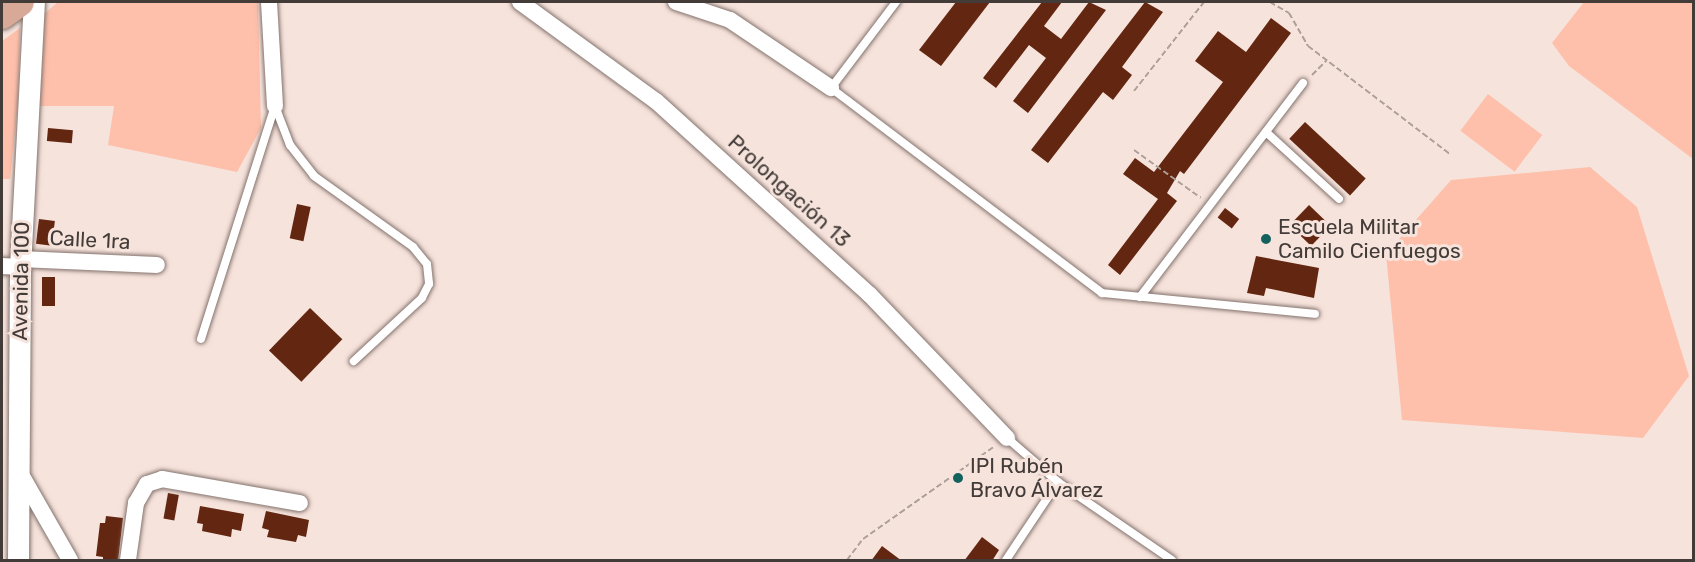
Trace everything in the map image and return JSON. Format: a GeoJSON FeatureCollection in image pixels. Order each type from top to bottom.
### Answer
{"type":"FeatureCollection","features":[{"type":"Feature","properties":{"kind":"main road"},"geometry":{"type":"LineString","coordinates":[[2,15],[20,2]]}},
{"type":"Feature","properties":{"kind":"street","name":"Avenida 100"},"geometry":{"type":"LineString","coordinates":[[18,561],[19,471],[14,264],[34,2]]}},
{"type":"Feature","properties":{"kind":"street"},"geometry":{"type":"LineString","coordinates":[[269,2],[275,106]]}},
{"type":"Feature","properties":{"kind":"street","name":"Prolongación 13"},"geometry":{"type":"LineString","coordinates":[[520,2],[656,101],[870,295],[1007,438]]}},
{"type":"Feature","properties":{"kind":"street"},"geometry":{"type":"LineString","coordinates":[[676,2],[730,20],[831,88]]}},
{"type":"Feature","properties":{"kind":"street","name":"Calle 1ra"},"geometry":{"type":"LineString","coordinates":[[14,264],[157,265]]}},
{"type":"Feature","properties":{"kind":"street"},"geometry":{"type":"LineString","coordinates":[[19,471],[70,561]]}},
{"type":"Feature","properties":{"kind":"street"},"geometry":{"type":"LineString","coordinates":[[128,561],[136,503],[147,484],[162,479],[300,502]]}},
{"type":"Feature","properties":{"kind":"lane"},"geometry":{"type":"LineString","coordinates":[[897,2],[831,88],[1102,293],[1315,314]]}},
{"type":"Feature","properties":{"kind":"lane"},"geometry":{"type":"LineString","coordinates":[[1140,297],[1304,83]]}},
{"type":"Feature","properties":{"kind":"lane"},"geometry":{"type":"LineString","coordinates":[[201,339],[275,106]]}},
{"type":"Feature","properties":{"kind":"lane"},"geometry":{"type":"LineString","coordinates":[[275,106],[290,145],[314,176],[413,247],[427,264],[429,284],[422,298],[354,361]]}},
{"type":"Feature","properties":{"kind":"lane"},"geometry":{"type":"LineString","coordinates":[[1266,132],[1339,199]]}},
{"type":"Feature","properties":{"kind":"lane"},"geometry":{"type":"LineString","coordinates":[[1007,438],[1058,482],[1172,561]]}},
{"type":"Feature","properties":{"kind":"lane"},"geometry":{"type":"LineString","coordinates":[[1006,561],[1058,482]]}},
{"type":"Feature","properties":{"kind":"path"},"geometry":{"type":"LineString","coordinates":[[1134,91],[1204,2]]}},
{"type":"Feature","properties":{"kind":"path"},"geometry":{"type":"LineString","coordinates":[[1270,2],[1289,13],[1308,46],[1451,155]]}},
{"type":"Feature","properties":{"kind":"path"},"geometry":{"type":"LineString","coordinates":[[1304,83],[1327,60]]}},
{"type":"Feature","properties":{"kind":"path"},"geometry":{"type":"LineString","coordinates":[[1134,150],[1210,205]]}},
{"type":"Feature","properties":{"kind":"path"},"geometry":{"type":"LineString","coordinates":[[847,561],[863,539],[1007,438]]}},
{"type":"Feature","properties":{"kind":"shaded area"},"geometry":{"type":"Polygon","coordinates":[[[58,2],[258,2],[261,128],[237,172],[108,145],[114,106],[40,106],[45,13],[58,2]]]}},
{"type":"Feature","properties":{"kind":"shaded area"},"geometry":{"type":"Polygon","coordinates":[[[1584,2],[1693,2],[1693,159],[1569,66],[1552,43],[1584,2]]]}},
{"type":"Feature","properties":{"kind":"shaded area"},"geometry":{"type":"Polygon","coordinates":[[[20,28],[18,101],[10,179],[2,179],[2,41],[20,28]]]}},
{"type":"Feature","properties":{"kind":"shaded area"},"geometry":{"type":"Polygon","coordinates":[[[1488,94],[1542,135],[1515,172],[1460,131],[1488,94]]]}},
{"type":"Feature","properties":{"kind":"shaded area"},"geometry":{"type":"Polygon","coordinates":[[[1590,167],[1637,207],[1689,376],[1643,438],[1402,420],[1386,254],[1451,180],[1590,167]]]}},
{"type":"Feature","properties":{"kind":"building"},"geometry":{"type":"Polygon","coordinates":[[[956,2],[990,2],[941,66],[919,50],[956,2]]]}},
{"type":"Feature","properties":{"kind":"building"},"geometry":{"type":"Polygon","coordinates":[[[1042,2],[1062,2],[1044,26],[1061,39],[1089,2],[1106,10],[1028,113],[1013,101],[1046,58],[1029,45],[996,88],[983,78],[1042,2]]]}},
{"type":"Feature","properties":{"kind":"building"},"geometry":{"type":"Polygon","coordinates":[[[1145,2],[1163,12],[1122,67],[1132,75],[1113,100],[1103,92],[1048,163],[1031,150],[1145,2]]]}},
{"type":"Feature","properties":{"kind":"building"},"geometry":{"type":"Polygon","coordinates":[[[1271,18],[1291,33],[1184,174],[1180,171],[1167,193],[1177,201],[1120,275],[1108,265],[1158,199],[1123,174],[1135,158],[1154,172],[1223,82],[1195,61],[1218,31],[1246,52],[1271,18]]]}},
{"type":"Feature","properties":{"kind":"building"},"geometry":{"type":"Polygon","coordinates":[[[1305,122],[1366,179],[1350,195],[1289,139],[1305,122]]]}},
{"type":"Feature","properties":{"kind":"building"},"geometry":{"type":"Polygon","coordinates":[[[48,128],[73,130],[72,143],[47,141],[48,128]]]}},
{"type":"Feature","properties":{"kind":"building"},"geometry":{"type":"Polygon","coordinates":[[[297,204],[311,207],[303,241],[290,238],[297,204]]]}},
{"type":"Feature","properties":{"kind":"building"},"geometry":{"type":"Polygon","coordinates":[[[1309,205],[1331,226],[1311,246],[1290,225],[1309,205]]]}},
{"type":"Feature","properties":{"kind":"building"},"geometry":{"type":"Polygon","coordinates":[[[1225,208],[1239,219],[1232,229],[1218,217],[1225,208]]]}},
{"type":"Feature","properties":{"kind":"building"},"geometry":{"type":"Polygon","coordinates":[[[39,219],[55,221],[52,246],[36,244],[39,219]]]}},
{"type":"Feature","properties":{"kind":"building"},"geometry":{"type":"Polygon","coordinates":[[[1256,256],[1319,268],[1314,298],[1266,288],[1264,296],[1247,293],[1256,256]]]}},
{"type":"Feature","properties":{"kind":"building"},"geometry":{"type":"Polygon","coordinates":[[[42,277],[55,277],[55,306],[42,306],[42,277]]]}},
{"type":"Feature","properties":{"kind":"building"},"geometry":{"type":"Polygon","coordinates":[[[310,308],[342,339],[301,382],[269,350],[310,308]]]}},
{"type":"Feature","properties":{"kind":"building"},"geometry":{"type":"Polygon","coordinates":[[[168,493],[179,495],[174,521],[163,519],[168,493]]]}},
{"type":"Feature","properties":{"kind":"building"},"geometry":{"type":"Polygon","coordinates":[[[200,506],[244,514],[241,531],[232,529],[231,537],[202,531],[203,524],[197,523],[200,506]]]}},
{"type":"Feature","properties":{"kind":"building"},"geometry":{"type":"Polygon","coordinates":[[[266,511],[309,520],[306,537],[298,535],[296,542],[267,537],[269,530],[262,528],[266,511]]]}},
{"type":"Feature","properties":{"kind":"building"},"geometry":{"type":"Polygon","coordinates":[[[106,516],[123,518],[118,561],[103,561],[103,557],[96,556],[100,523],[105,523],[106,516]]]}},
{"type":"Feature","properties":{"kind":"building"},"geometry":{"type":"Polygon","coordinates":[[[982,537],[999,550],[992,561],[964,561],[982,537]]]}},
{"type":"Feature","properties":{"kind":"building"},"geometry":{"type":"Polygon","coordinates":[[[882,546],[902,561],[871,561],[882,546]]]}},
{"type":"Feature","properties":{"kind":"place","name":"Escuela Militar Camilo Cienfuegos"},"geometry":{"type":"Point","coordinates":[1266,239]}},
{"type":"Feature","properties":{"kind":"place","name":"IPI Rubén Bravo Álvarez"},"geometry":{"type":"Point","coordinates":[958,478]}}]}
